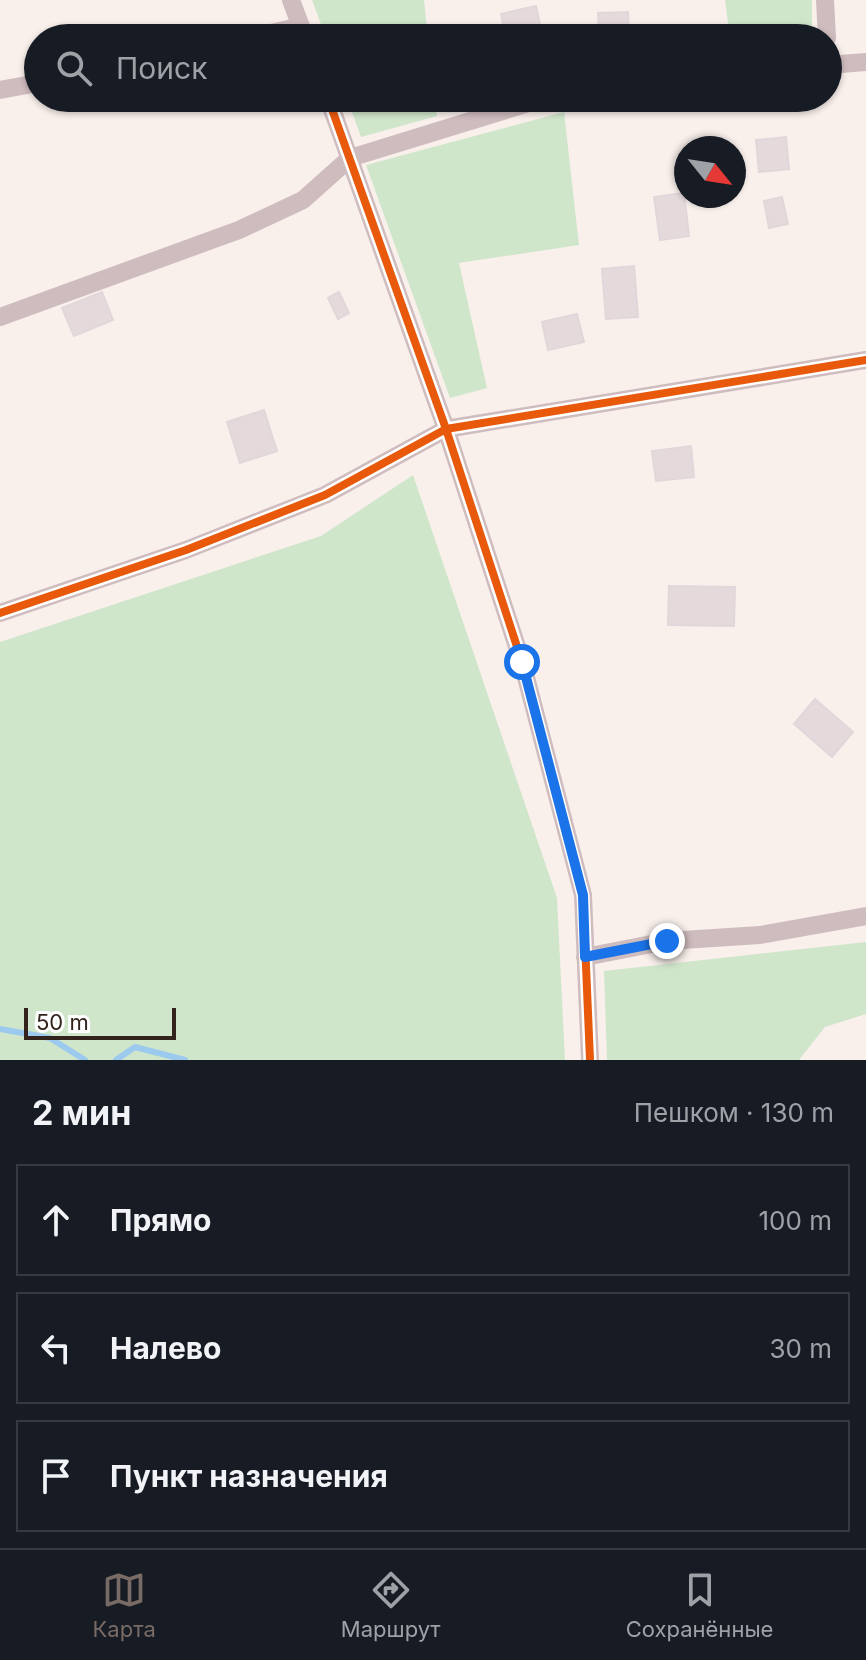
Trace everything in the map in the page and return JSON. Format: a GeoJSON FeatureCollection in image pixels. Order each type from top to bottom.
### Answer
{"type":"FeatureCollection","features":[{"type":"Feature","properties":{"kind":"street"},"geometry":{"type":"LineString","coordinates":[[291,0],[300,24]]}},
{"type":"Feature","properties":{"kind":"street"},"geometry":{"type":"LineString","coordinates":[[825,0],[826,24]]}},
{"type":"Feature","properties":{"kind":"street"},"geometry":{"type":"LineString","coordinates":[[842,63],[866,62]]}},
{"type":"Feature","properties":{"kind":"street"},"geometry":{"type":"LineString","coordinates":[[0,90],[24,86]]}},
{"type":"Feature","properties":{"kind":"street"},"geometry":{"type":"LineString","coordinates":[[333,112],[446,429],[530,691],[583,895],[590,1060]]}},
{"type":"Feature","properties":{"kind":"street"},"geometry":{"type":"LineString","coordinates":[[0,317],[239,230],[303,200],[350,158],[500,112]]}},
{"type":"Feature","properties":{"kind":"street"},"geometry":{"type":"LineString","coordinates":[[0,613],[186,550],[325,495],[446,429],[866,360]]}},
{"type":"Feature","properties":{"kind":"street"},"geometry":{"type":"LineString","coordinates":[[585,957],[667,941],[760,935],[866,916]]}},
{"type":"Feature","properties":{"kind":"green space"},"geometry":{"type":"Polygon","coordinates":[[[312,0],[424,0],[427,24],[321,24],[312,0]]]}},
{"type":"Feature","properties":{"kind":"green space"},"geometry":{"type":"Polygon","coordinates":[[[725,0],[812,0],[812,24],[728,24],[725,0]]]}},
{"type":"Feature","properties":{"kind":"green space"},"geometry":{"type":"Polygon","coordinates":[[[352,112],[437,112],[437,116],[361,137],[352,112]]]}},
{"type":"Feature","properties":{"kind":"green space"},"geometry":{"type":"Polygon","coordinates":[[[564,112],[579,245],[459,263],[487,388],[450,398],[366,165],[564,112]]]}},
{"type":"Feature","properties":{"kind":"green space"},"geometry":{"type":"Polygon","coordinates":[[[413,475],[557,898],[565,1060],[0,1060],[0,642],[321,536],[413,475]]]}},
{"type":"Feature","properties":{"kind":"green space"},"geometry":{"type":"Polygon","coordinates":[[[866,942],[866,1014],[825,1027],[799,1060],[607,1060],[604,971],[866,942]]]}},
{"type":"Feature","properties":{"kind":"building"},"geometry":{"type":"Polygon","coordinates":[[[536,6],[540,24],[503,24],[501,14],[536,6]]]}},
{"type":"Feature","properties":{"kind":"building"},"geometry":{"type":"Polygon","coordinates":[[[628,12],[628,24],[598,24],[598,13],[628,12]]]}},
{"type":"Feature","properties":{"kind":"building"},"geometry":{"type":"Polygon","coordinates":[[[786,137],[789,169],[759,172],[756,140],[786,137]]]}},
{"type":"Feature","properties":{"kind":"building"},"geometry":{"type":"Polygon","coordinates":[[[674,194],[674,208],[686,208],[689,236],[660,240],[654,197],[674,194]]]}},
{"type":"Feature","properties":{"kind":"building"},"geometry":{"type":"Polygon","coordinates":[[[782,197],[788,224],[769,228],[764,201],[782,197]]]}},
{"type":"Feature","properties":{"kind":"building"},"geometry":{"type":"Polygon","coordinates":[[[634,266],[638,317],[606,319],[602,269],[634,266]]]}},
{"type":"Feature","properties":{"kind":"building"},"geometry":{"type":"Polygon","coordinates":[[[102,292],[113,320],[74,336],[62,308],[102,292]]]}},
{"type":"Feature","properties":{"kind":"building"},"geometry":{"type":"Polygon","coordinates":[[[339,292],[349,313],[338,319],[328,298],[339,292]]]}},
{"type":"Feature","properties":{"kind":"building"},"geometry":{"type":"Polygon","coordinates":[[[577,314],[584,342],[548,350],[542,322],[577,314]]]}},
{"type":"Feature","properties":{"kind":"building"},"geometry":{"type":"Polygon","coordinates":[[[264,410],[277,451],[240,463],[227,422],[264,410]]]}},
{"type":"Feature","properties":{"kind":"building"},"geometry":{"type":"Polygon","coordinates":[[[691,446],[694,477],[656,481],[652,451],[691,446]]]}},
{"type":"Feature","properties":{"kind":"building"},"geometry":{"type":"Polygon","coordinates":[[[669,586],[735,587],[734,626],[668,625],[669,586]]]}},
{"type":"Feature","properties":{"kind":"building"},"geometry":{"type":"Polygon","coordinates":[[[815,699],[853,732],[832,757],[794,724],[815,699]]]}},
{"type":"Feature","properties":{"kind":"waterway"},"geometry":{"type":"LineString","coordinates":[[0,1029],[50,1038],[85,1060]]}},
{"type":"Feature","properties":{"kind":"waterway"},"geometry":{"type":"LineString","coordinates":[[116,1060],[135,1047],[185,1060]]}},
{"type":"Feature","properties":{"kind":"cycle path"},"geometry":{"type":"LineString","coordinates":[[333,112],[446,429],[522,662],[583,895],[590,1060]]}},
{"type":"Feature","properties":{"kind":"cycle path"},"geometry":{"type":"LineString","coordinates":[[0,613],[186,550],[325,495],[446,429],[866,360]]}},
{"type":"Feature","properties":{"kind":"route"},"geometry":{"type":"LineString","coordinates":[[522,662],[583,895],[585,957],[667,941]]}}]}
